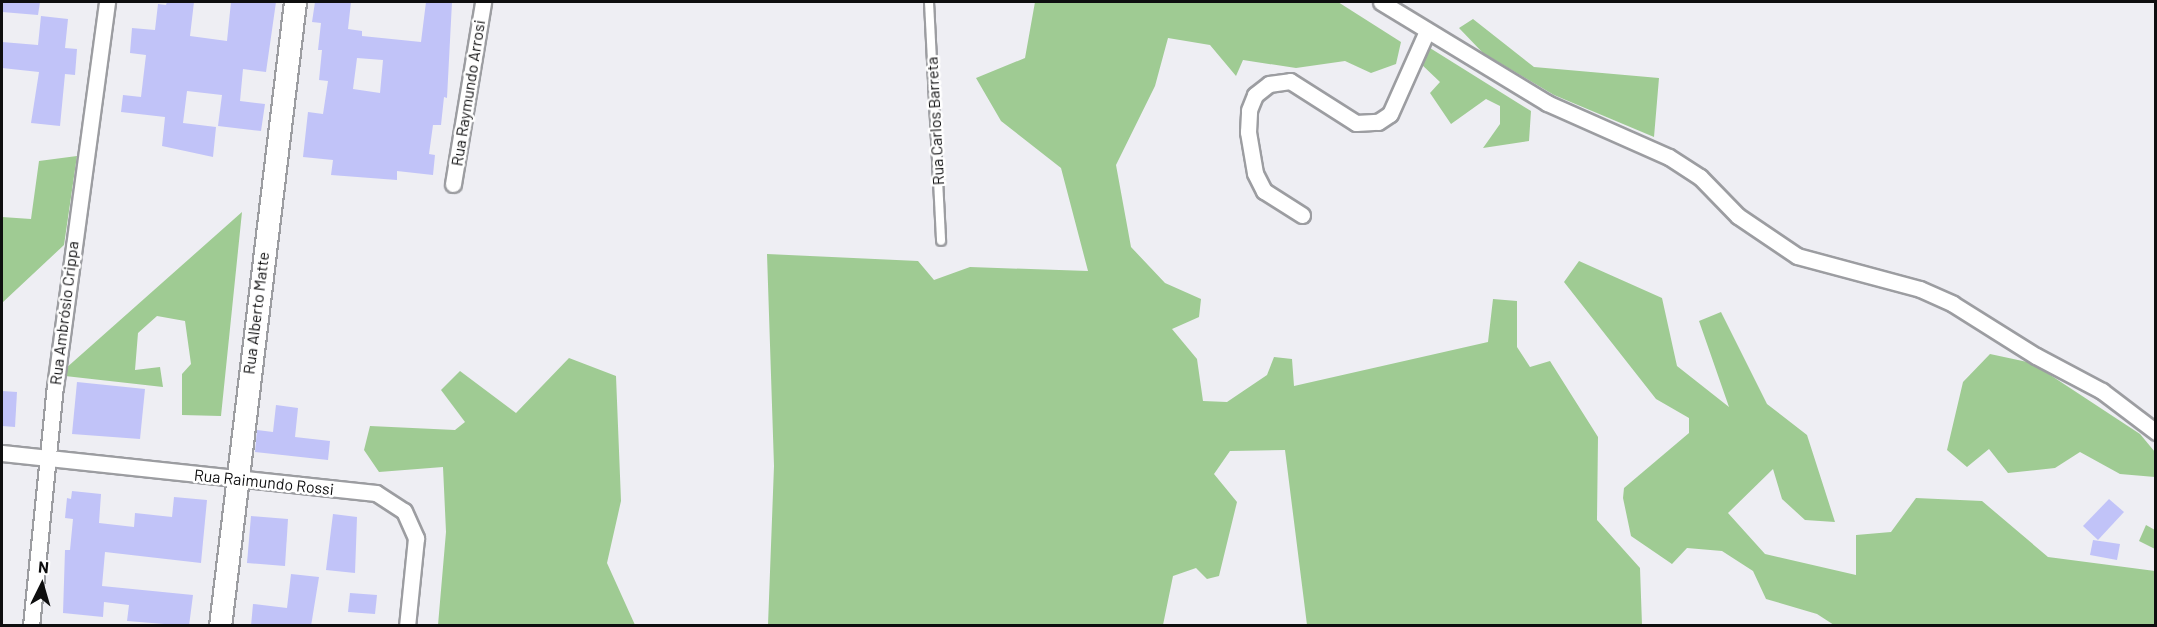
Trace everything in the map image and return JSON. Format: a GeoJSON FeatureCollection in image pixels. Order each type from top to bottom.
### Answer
{"type":"FeatureCollection","features":[{"type":"Feature","properties":{"kind":"street","name":"Rua Ambrósio Crippa"},"geometry":{"type":"LineString","coordinates":[[31,626],[47,458],[107,2]]}},
{"type":"Feature","properties":{"kind":"street","name":"Rua Alberto Matte"},"geometry":{"type":"LineString","coordinates":[[220,626],[295,2]]}},
{"type":"Feature","properties":{"kind":"street","name":"Rua Raymundo Arrosi"},"geometry":{"type":"LineString","coordinates":[[453,184],[483,2]]}},
{"type":"Feature","properties":{"kind":"street"},"geometry":{"type":"LineString","coordinates":[[1381,2],[1426,33],[1547,103],[1669,157],[1700,177],[1738,216],[1797,256],[1920,290],[1953,304],[2036,356],[2102,391],[2156,432]]}},
{"type":"Feature","properties":{"kind":"street"},"geometry":{"type":"LineString","coordinates":[[1302,215],[1264,191],[1255,173],[1248,132],[1249,110],[1255,95],[1269,84],[1290,81],[1356,123],[1378,122],[1390,114],[1426,33]]}},
{"type":"Feature","properties":{"kind":"street","name":"Rua Raimundo Rossi"},"geometry":{"type":"LineString","coordinates":[[2,453],[236,481],[376,493],[404,511],[416,538],[407,626]]}},
{"type":"Feature","properties":{"kind":"lane","name":"Rua Carlos Barreta"},"geometry":{"type":"LineString","coordinates":[[929,2],[941,241]]}},
{"type":"Feature","properties":{"kind":"green space"},"geometry":{"type":"Polygon","coordinates":[[[1035,2],[1338,2],[1401,42],[1396,64],[1371,73],[1345,61],[1296,68],[1243,60],[1236,76],[1210,45],[1168,38],[1155,86],[1116,165],[1131,247],[1165,283],[1201,299],[1199,317],[1172,329],[1197,359],[1203,401],[1227,402],[1267,375],[1274,357],[1292,359],[1294,386],[1488,342],[1493,299],[1517,301],[1517,347],[1530,367],[1550,361],[1598,437],[1597,520],[1640,568],[1642,625],[1307,625],[1285,450],[1230,451],[1214,474],[1237,502],[1219,576],[1207,579],[1196,568],[1173,576],[1163,625],[768,625],[774,466],[767,254],[918,261],[934,280],[970,267],[1088,271],[1061,168],[1001,121],[976,78],[1025,58],[1035,2]]]}},
{"type":"Feature","properties":{"kind":"green space"},"geometry":{"type":"Polygon","coordinates":[[[1473,19],[1534,67],[1659,78],[1654,137],[1554,95],[1483,53],[1459,28],[1473,19]]]}},
{"type":"Feature","properties":{"kind":"green space"},"geometry":{"type":"Polygon","coordinates":[[[1430,48],[1531,111],[1529,141],[1483,148],[1500,124],[1500,106],[1486,99],[1451,124],[1430,93],[1440,82],[1420,63],[1430,48]]]}},
{"type":"Feature","properties":{"kind":"green space"},"geometry":{"type":"Polygon","coordinates":[[[77,156],[64,245],[2,303],[2,217],[31,219],[39,161],[77,156]]]}},
{"type":"Feature","properties":{"kind":"green space"},"geometry":{"type":"Polygon","coordinates":[[[242,212],[221,416],[182,415],[182,374],[191,364],[185,321],[157,316],[138,333],[135,370],[160,367],[163,387],[65,376],[65,369],[242,212]]]}},
{"type":"Feature","properties":{"kind":"green space"},"geometry":{"type":"Polygon","coordinates":[[[1579,261],[1662,298],[1677,366],[1729,407],[1699,321],[1721,312],[1767,404],[1807,435],[1835,522],[1805,520],[1782,499],[1773,469],[1728,513],[1765,554],[1856,575],[1856,535],[1891,532],[1916,498],[1982,501],[2048,557],[2155,571],[2155,625],[1834,625],[1817,614],[1766,599],[1753,571],[1722,551],[1687,548],[1672,564],[1631,536],[1623,498],[1624,488],[1689,433],[1689,418],[1656,399],[1564,282],[1579,261]]]}},
{"type":"Feature","properties":{"kind":"green space"},"geometry":{"type":"Polygon","coordinates":[[[1990,354],[2032,363],[2140,434],[2155,452],[2155,477],[2120,474],[2080,452],[2055,468],[2008,473],[1989,449],[1967,467],[1947,450],[1963,382],[1990,354]]]}},
{"type":"Feature","properties":{"kind":"green space"},"geometry":{"type":"Polygon","coordinates":[[[569,358],[616,376],[621,501],[607,563],[635,625],[438,625],[446,532],[443,467],[379,472],[364,450],[370,426],[455,430],[465,422],[441,390],[460,371],[516,413],[569,358]]]}},
{"type":"Feature","properties":{"kind":"green space"},"geometry":{"type":"Polygon","coordinates":[[[2146,525],[2155,530],[2155,549],[2139,541],[2146,525]]]}},
{"type":"Feature","properties":{"kind":"building"},"geometry":{"type":"Polygon","coordinates":[[[2,2],[40,2],[38,15],[2,12],[2,2]]]}},
{"type":"Feature","properties":{"kind":"building"},"geometry":{"type":"Polygon","coordinates":[[[167,2],[194,2],[190,36],[227,41],[231,2],[276,2],[266,72],[243,69],[240,101],[265,104],[261,131],[218,126],[222,95],[187,91],[183,123],[216,127],[213,157],[162,146],[165,117],[121,112],[123,95],[141,97],[146,55],[130,53],[132,28],[155,30],[158,4],[166,5],[167,2]]]}},
{"type":"Feature","properties":{"kind":"building"},"geometry":{"type":"Polygon","coordinates":[[[315,2],[351,2],[348,29],[362,31],[362,36],[421,42],[426,2],[452,2],[447,98],[444,97],[441,125],[433,125],[429,154],[435,155],[433,175],[397,171],[397,180],[331,175],[333,160],[303,157],[308,112],[323,114],[328,81],[319,80],[322,50],[318,50],[321,23],[312,22],[315,2]],[[357,58],[353,89],[380,93],[383,60],[357,58]]]}},
{"type":"Feature","properties":{"kind":"building"},"geometry":{"type":"Polygon","coordinates":[[[41,16],[68,19],[65,48],[77,49],[75,75],[65,74],[60,126],[31,123],[39,72],[2,68],[2,42],[38,45],[41,16]]]}},
{"type":"Feature","properties":{"kind":"building"},"geometry":{"type":"Polygon","coordinates":[[[77,382],[145,389],[140,439],[72,434],[77,382]]]}},
{"type":"Feature","properties":{"kind":"building"},"geometry":{"type":"Polygon","coordinates":[[[2,391],[17,392],[15,427],[2,426],[2,391]]]}},
{"type":"Feature","properties":{"kind":"building"},"geometry":{"type":"Polygon","coordinates":[[[276,405],[298,408],[295,437],[330,441],[328,460],[255,452],[257,430],[273,432],[276,405]]]}},
{"type":"Feature","properties":{"kind":"building"},"geometry":{"type":"Polygon","coordinates":[[[72,491],[101,494],[99,523],[134,527],[135,513],[172,517],[174,497],[207,500],[201,563],[105,552],[102,586],[193,595],[189,626],[127,621],[129,605],[104,602],[103,617],[63,613],[65,550],[70,550],[73,519],[65,518],[67,498],[71,499],[72,491]]]}},
{"type":"Feature","properties":{"kind":"building"},"geometry":{"type":"Polygon","coordinates":[[[2109,499],[2124,512],[2098,540],[2083,526],[2109,499]]]}},
{"type":"Feature","properties":{"kind":"building"},"geometry":{"type":"Polygon","coordinates":[[[333,514],[357,517],[355,573],[326,570],[333,514]]]}},
{"type":"Feature","properties":{"kind":"building"},"geometry":{"type":"Polygon","coordinates":[[[251,516],[288,519],[285,566],[247,563],[251,516]]]}},
{"type":"Feature","properties":{"kind":"building"},"geometry":{"type":"Polygon","coordinates":[[[2093,540],[2120,544],[2117,560],[2090,555],[2093,540]]]}},
{"type":"Feature","properties":{"kind":"building"},"geometry":{"type":"Polygon","coordinates":[[[291,574],[319,577],[311,626],[251,626],[253,604],[287,608],[291,574]]]}},
{"type":"Feature","properties":{"kind":"building"},"geometry":{"type":"Polygon","coordinates":[[[350,593],[377,595],[375,614],[348,612],[350,593]]]}}]}
